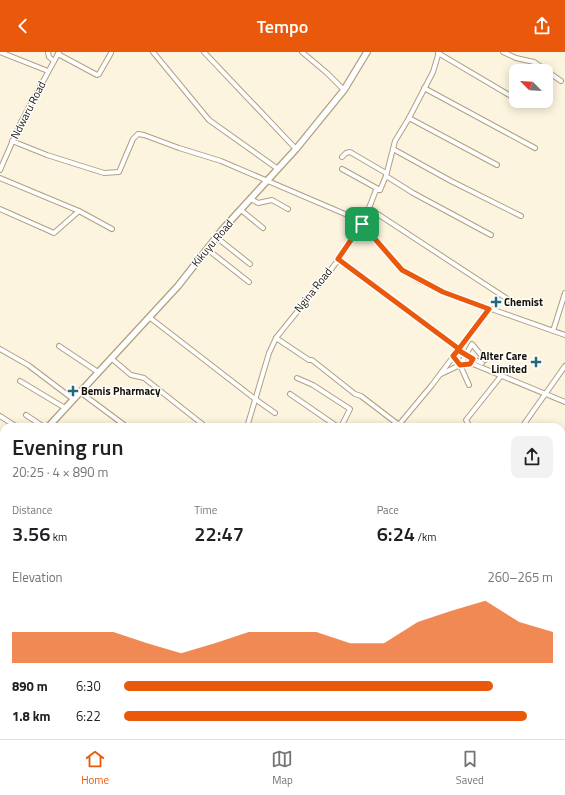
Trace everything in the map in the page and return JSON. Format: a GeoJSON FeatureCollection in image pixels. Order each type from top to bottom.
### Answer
{"type":"FeatureCollection","features":[{"type":"Feature","properties":{"kind":"main road","name":"Kikuyu Road"},"geometry":{"type":"LineString","coordinates":[[52,423],[178,286],[216,237],[296,149],[344,90],[366,52]]}},
{"type":"Feature","properties":{"kind":"street"},"geometry":{"type":"LineString","coordinates":[[0,52],[48,71]]}},
{"type":"Feature","properties":{"kind":"street"},"geometry":{"type":"LineString","coordinates":[[48,52],[49,57],[54,61]]}},
{"type":"Feature","properties":{"kind":"street"},"geometry":{"type":"LineString","coordinates":[[153,52],[209,120],[278,169]]}},
{"type":"Feature","properties":{"kind":"street"},"geometry":{"type":"LineString","coordinates":[[204,52],[296,149]]}},
{"type":"Feature","properties":{"kind":"street"},"geometry":{"type":"LineString","coordinates":[[302,52],[327,73],[344,90]]}},
{"type":"Feature","properties":{"kind":"street"},"geometry":{"type":"LineString","coordinates":[[503,52],[516,58],[534,62],[561,81]]}},
{"type":"Feature","properties":{"kind":"street"},"geometry":{"type":"LineString","coordinates":[[59,53],[97,75],[100,74],[111,53]]}},
{"type":"Feature","properties":{"kind":"street","name":"Ndwaru Road"},"geometry":{"type":"LineString","coordinates":[[0,170],[1,164],[12,141],[48,71],[59,53]]}},
{"type":"Feature","properties":{"kind":"street"},"geometry":{"type":"LineString","coordinates":[[439,53],[509,95]]}},
{"type":"Feature","properties":{"kind":"street","name":"Ngina Road"},"geometry":{"type":"LineString","coordinates":[[247,423],[269,353],[276,338],[338,259],[362,224],[370,209],[376,190],[380,190],[393,149],[433,72],[439,53]]}},
{"type":"Feature","properties":{"kind":"street"},"geometry":{"type":"LineString","coordinates":[[424,88],[535,148]]}},
{"type":"Feature","properties":{"kind":"street"},"geometry":{"type":"LineString","coordinates":[[409,118],[497,165]]}},
{"type":"Feature","properties":{"kind":"street"},"geometry":{"type":"LineString","coordinates":[[12,141],[47,155],[104,173],[118,173],[134,136],[144,135],[221,161],[345,214],[362,224],[392,259],[408,273],[443,292],[565,335]]}},
{"type":"Feature","properties":{"kind":"street"},"geometry":{"type":"LineString","coordinates":[[393,149],[451,181],[521,216]]}},
{"type":"Feature","properties":{"kind":"street"},"geometry":{"type":"LineString","coordinates":[[342,157],[346,153],[350,152],[413,193],[491,235]]}},
{"type":"Feature","properties":{"kind":"street"},"geometry":{"type":"LineString","coordinates":[[342,169],[380,190]]}},
{"type":"Feature","properties":{"kind":"street"},"geometry":{"type":"LineString","coordinates":[[0,178],[79,210],[112,229]]}},
{"type":"Feature","properties":{"kind":"street"},"geometry":{"type":"LineString","coordinates":[[251,199],[258,203],[272,200],[288,209]]}},
{"type":"Feature","properties":{"kind":"street"},"geometry":{"type":"LineString","coordinates":[[0,209],[54,233],[79,210]]}},
{"type":"Feature","properties":{"kind":"street"},"geometry":{"type":"LineString","coordinates":[[370,209],[509,300]]}},
{"type":"Feature","properties":{"kind":"street"},"geometry":{"type":"LineString","coordinates":[[241,210],[263,228]]}},
{"type":"Feature","properties":{"kind":"street"},"geometry":{"type":"LineString","coordinates":[[216,237],[250,264]]}},
{"type":"Feature","properties":{"kind":"street"},"geometry":{"type":"LineString","coordinates":[[207,249],[249,282]]}},
{"type":"Feature","properties":{"kind":"street"},"geometry":{"type":"LineString","coordinates":[[338,259],[458,350],[466,355],[473,359],[483,362],[472,344],[466,355],[460,365]]}},
{"type":"Feature","properties":{"kind":"street"},"geometry":{"type":"LineString","coordinates":[[553,331],[563,308],[565,293]]}},
{"type":"Feature","properties":{"kind":"street"},"geometry":{"type":"LineString","coordinates":[[400,423],[489,309]]}},
{"type":"Feature","properties":{"kind":"street"},"geometry":{"type":"LineString","coordinates":[[149,317],[275,413]]}},
{"type":"Feature","properties":{"kind":"street"},"geometry":{"type":"LineString","coordinates":[[276,338],[309,360],[312,360],[394,423]]}},
{"type":"Feature","properties":{"kind":"street"},"geometry":{"type":"LineString","coordinates":[[59,346],[98,372]]}},
{"type":"Feature","properties":{"kind":"street"},"geometry":{"type":"LineString","coordinates":[[0,349],[28,365],[73,399]]}},
{"type":"Feature","properties":{"kind":"street"},"geometry":{"type":"LineString","coordinates":[[453,356],[460,365],[468,385]]}},
{"type":"Feature","properties":{"kind":"street"},"geometry":{"type":"LineString","coordinates":[[111,358],[131,375],[144,378],[201,423]]}},
{"type":"Feature","properties":{"kind":"street"},"geometry":{"type":"LineString","coordinates":[[470,364],[473,359]]}},
{"type":"Feature","properties":{"kind":"street"},"geometry":{"type":"LineString","coordinates":[[439,375],[460,365],[473,364],[501,376],[523,383],[544,394],[565,402]]}},
{"type":"Feature","properties":{"kind":"street"},"geometry":{"type":"LineString","coordinates":[[525,423],[565,366]]}},
{"type":"Feature","properties":{"kind":"street"},"geometry":{"type":"LineString","coordinates":[[468,423],[466,420],[501,376]]}},
{"type":"Feature","properties":{"kind":"street"},"geometry":{"type":"LineString","coordinates":[[297,378],[313,385],[350,409],[342,423]]}},
{"type":"Feature","properties":{"kind":"street"},"geometry":{"type":"LineString","coordinates":[[20,381],[65,408]]}},
{"type":"Feature","properties":{"kind":"street"},"geometry":{"type":"LineString","coordinates":[[80,392],[122,423]]}},
{"type":"Feature","properties":{"kind":"street"},"geometry":{"type":"LineString","coordinates":[[290,394],[334,423]]}},
{"type":"Feature","properties":{"kind":"street"},"geometry":{"type":"LineString","coordinates":[[26,414],[38,423]]}},
{"type":"Feature","properties":{"kind":"street"},"geometry":{"type":"LineString","coordinates":[[0,416],[11,423]]}},
{"type":"Feature","properties":{"kind":"place","name":"Chemist"},"geometry":{"type":"Point","coordinates":[496,302]}},
{"type":"Feature","properties":{"kind":"place","name":"Alter Care Limited"},"geometry":{"type":"Point","coordinates":[536,362]}},
{"type":"Feature","properties":{"kind":"place","name":"Bemis Pharmacy"},"geometry":{"type":"Point","coordinates":[73,391]}},
{"type":"Feature","properties":{"kind":"route"},"geometry":{"type":"LineString","coordinates":[[362,224],[358,232],[338,259],[426,325],[439,334],[459,349],[453,356],[456,362],[460,365],[470,364],[473,359],[458,350],[489,309],[443,292],[418,280],[402,270],[362,224]]}}]}
